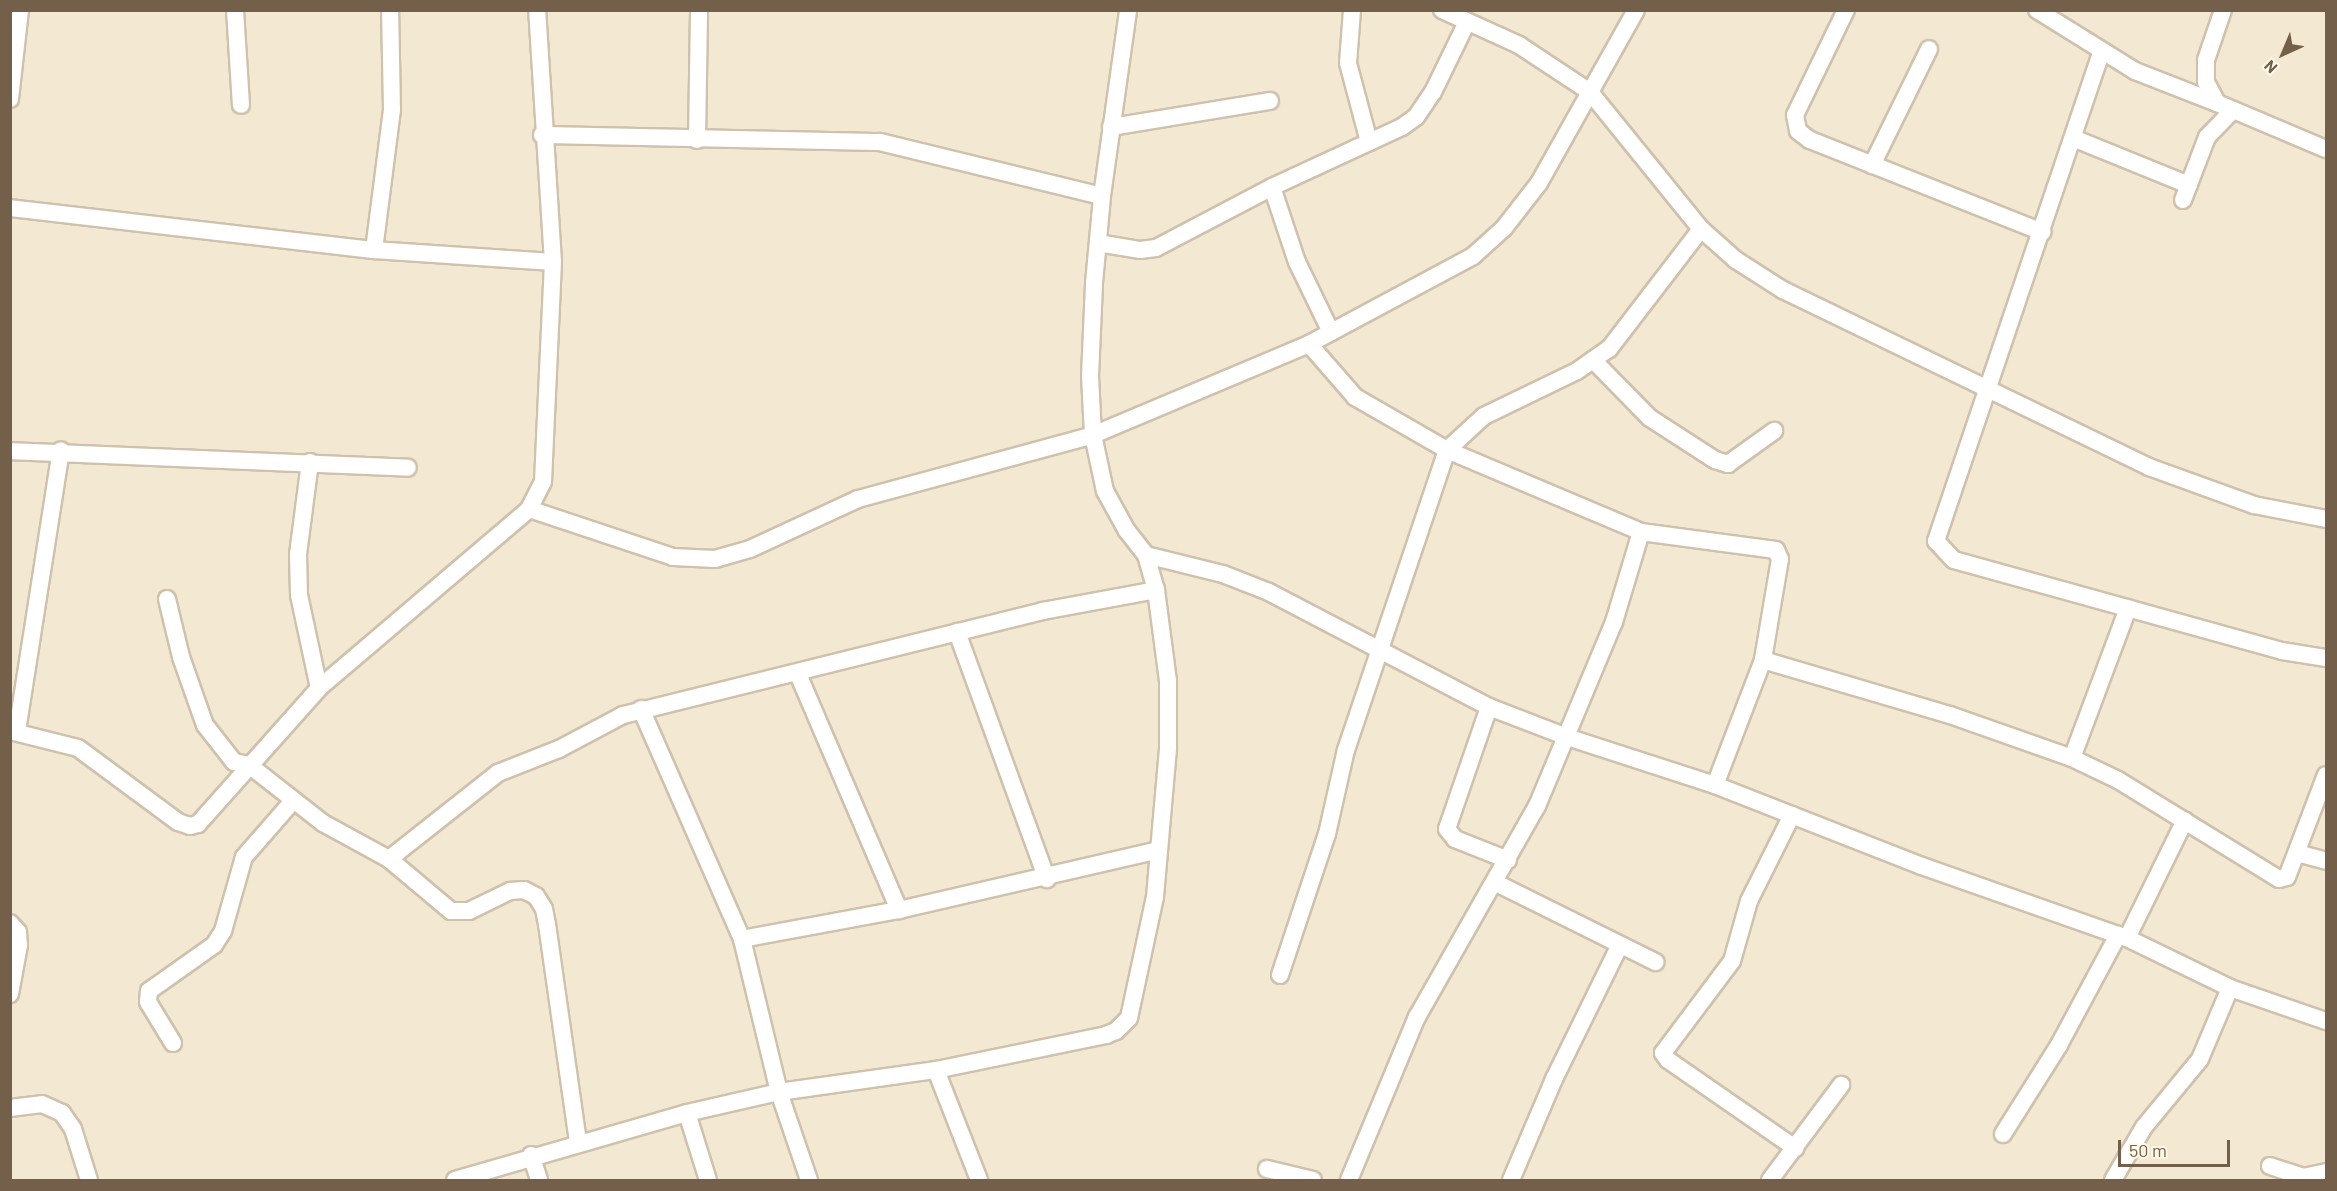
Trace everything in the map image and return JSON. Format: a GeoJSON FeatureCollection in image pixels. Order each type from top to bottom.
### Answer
{"type":"FeatureCollection","features":[{"type":"Feature","properties":{"kind":"street"},"geometry":{"type":"LineString","coordinates":[[10,99],[20,10]]}},
{"type":"Feature","properties":{"kind":"street"},"geometry":{"type":"LineString","coordinates":[[235,10],[241,105]]}},
{"type":"Feature","properties":{"kind":"street"},"geometry":{"type":"LineString","coordinates":[[374,250],[392,110],[390,10]]}},
{"type":"Feature","properties":{"kind":"street"},"geometry":{"type":"LineString","coordinates":[[61,450],[14,731],[78,748],[178,822],[190,826],[204,819],[249,765],[319,688],[529,509],[543,482],[553,262],[542,135],[537,10]]}},
{"type":"Feature","properties":{"kind":"street"},"geometry":{"type":"LineString","coordinates":[[697,140],[699,10]]}},
{"type":"Feature","properties":{"kind":"street"},"geometry":{"type":"LineString","coordinates":[[455,1180],[531,1155],[687,1113],[780,1092],[936,1070],[1106,1035],[1123,1025],[1132,1007],[1155,897],[1168,747],[1168,681],[1156,590],[1146,555],[1105,490],[1093,435],[1090,376],[1098,243],[1102,196],[1128,10]]}},
{"type":"Feature","properties":{"kind":"street"},"geometry":{"type":"LineString","coordinates":[[1352,10],[1347,63],[1369,142]]}},
{"type":"Feature","properties":{"kind":"street"},"geometry":{"type":"LineString","coordinates":[[1442,10],[1519,45],[1590,92],[1701,229],[1736,260],[1783,290],[2160,471],[2254,505],[2326,519]]}},
{"type":"Feature","properties":{"kind":"street"},"geometry":{"type":"LineString","coordinates":[[529,509],[673,557],[715,559],[750,549],[858,499],[1093,435],[1309,344],[1473,256],[1504,228],[1539,183],[1636,10]]}},
{"type":"Feature","properties":{"kind":"street"},"geometry":{"type":"LineString","coordinates":[[1846,10],[1795,115],[1798,131],[1810,140],[2042,232]]}},
{"type":"Feature","properties":{"kind":"street"},"geometry":{"type":"LineString","coordinates":[[2037,10],[2101,53],[2135,71],[2326,148]]}},
{"type":"Feature","properties":{"kind":"street"},"geometry":{"type":"LineString","coordinates":[[2223,10],[2206,60],[2206,82],[2224,108]]}},
{"type":"Feature","properties":{"kind":"street"},"geometry":{"type":"LineString","coordinates":[[1098,243],[1140,250],[1156,248],[1272,187],[1369,142],[1416,117],[1432,92],[1467,22]]}},
{"type":"Feature","properties":{"kind":"street"},"geometry":{"type":"LineString","coordinates":[[1872,165],[1929,49]]}},
{"type":"Feature","properties":{"kind":"street"},"geometry":{"type":"LineString","coordinates":[[2101,53],[1989,388],[1938,526],[1936,541],[1942,551],[1954,560],[2282,651],[2326,658]]}},
{"type":"Feature","properties":{"kind":"street"},"geometry":{"type":"LineString","coordinates":[[1111,127],[1270,100]]}},
{"type":"Feature","properties":{"kind":"street"},"geometry":{"type":"LineString","coordinates":[[2073,138],[2186,193],[2207,137],[2224,108]]}},
{"type":"Feature","properties":{"kind":"street"},"geometry":{"type":"LineString","coordinates":[[542,135],[880,142],[1102,196]]}},
{"type":"Feature","properties":{"kind":"street"},"geometry":{"type":"LineString","coordinates":[[1272,187],[1298,262],[1330,332]]}},
{"type":"Feature","properties":{"kind":"street"},"geometry":{"type":"LineString","coordinates":[[10,208],[374,250],[553,262]]}},
{"type":"Feature","properties":{"kind":"street"},"geometry":{"type":"LineString","coordinates":[[1280,975],[1327,834],[1346,750],[1447,450],[1484,416],[1593,360],[1623,334],[1676,257],[1701,229]]}},
{"type":"Feature","properties":{"kind":"street"},"geometry":{"type":"LineString","coordinates":[[1309,344],[1355,397],[1447,450],[1641,532],[1776,550],[1780,559],[1763,660],[1715,785]]}},
{"type":"Feature","properties":{"kind":"street"},"geometry":{"type":"LineString","coordinates":[[1593,360],[1650,418],[1715,460],[1728,464],[1774,431]]}},
{"type":"Feature","properties":{"kind":"street"},"geometry":{"type":"LineString","coordinates":[[10,451],[61,450],[408,468]]}},
{"type":"Feature","properties":{"kind":"street"},"geometry":{"type":"LineString","coordinates":[[310,462],[298,554],[299,595],[319,688]]}},
{"type":"Feature","properties":{"kind":"street"},"geometry":{"type":"LineString","coordinates":[[1349,1180],[1413,1026],[1496,883],[1567,737],[1614,622],[1641,532]]}},
{"type":"Feature","properties":{"kind":"street"},"geometry":{"type":"LineString","coordinates":[[1146,555],[1223,574],[1269,592],[1489,707],[1567,737],[1715,785],[2123,937],[2230,988],[2326,1021]]}},
{"type":"Feature","properties":{"kind":"street"},"geometry":{"type":"LineString","coordinates":[[389,859],[498,773],[641,709],[798,674],[957,632],[1156,590]]}},
{"type":"Feature","properties":{"kind":"street"},"geometry":{"type":"LineString","coordinates":[[167,599],[181,657],[205,725],[234,762],[249,765],[292,802],[389,859],[451,911],[469,911],[510,891],[524,890],[536,896],[544,909],[547,924],[578,1142]]}},
{"type":"Feature","properties":{"kind":"street"},"geometry":{"type":"LineString","coordinates":[[2072,758],[2128,608]]}},
{"type":"Feature","properties":{"kind":"street"},"geometry":{"type":"LineString","coordinates":[[957,632],[1047,879]]}},
{"type":"Feature","properties":{"kind":"street"},"geometry":{"type":"LineString","coordinates":[[1763,660],[1950,715],[2072,758],[2185,820],[2265,874],[2279,879],[2288,877],[2326,775]]}},
{"type":"Feature","properties":{"kind":"street"},"geometry":{"type":"LineString","coordinates":[[798,674],[899,910]]}},
{"type":"Feature","properties":{"kind":"street"},"geometry":{"type":"LineString","coordinates":[[1489,707],[1447,829],[1455,840],[1508,860]]}},
{"type":"Feature","properties":{"kind":"street"},"geometry":{"type":"LineString","coordinates":[[641,709],[742,939],[780,1092],[809,1180]]}},
{"type":"Feature","properties":{"kind":"street"},"geometry":{"type":"LineString","coordinates":[[173,1043],[148,1002],[149,991],[214,945],[229,913],[244,857],[292,802]]}},
{"type":"Feature","properties":{"kind":"street"},"geometry":{"type":"LineString","coordinates":[[1792,815],[1749,901],[1732,961],[1663,1053],[1668,1060],[1795,1148]]}},
{"type":"Feature","properties":{"kind":"street"},"geometry":{"type":"LineString","coordinates":[[2003,1134],[2123,937],[2185,820]]}},
{"type":"Feature","properties":{"kind":"street"},"geometry":{"type":"LineString","coordinates":[[742,939],[899,910],[1047,879],[1158,850]]}},
{"type":"Feature","properties":{"kind":"street"},"geometry":{"type":"LineString","coordinates":[[2297,853],[2326,861]]}},
{"type":"Feature","properties":{"kind":"street"},"geometry":{"type":"LineString","coordinates":[[1496,883],[1655,962]]}},
{"type":"Feature","properties":{"kind":"street"},"geometry":{"type":"LineString","coordinates":[[10,923],[18,932],[19,945],[10,994]]}},
{"type":"Feature","properties":{"kind":"street"},"geometry":{"type":"LineString","coordinates":[[1511,1180],[1554,1079],[1620,945]]}},
{"type":"Feature","properties":{"kind":"street"},"geometry":{"type":"LineString","coordinates":[[2113,1180],[2144,1127],[2200,1059],[2230,988]]}},
{"type":"Feature","properties":{"kind":"street"},"geometry":{"type":"LineString","coordinates":[[936,1070],[979,1180]]}},
{"type":"Feature","properties":{"kind":"street"},"geometry":{"type":"LineString","coordinates":[[1770,1180],[1841,1085]]}},
{"type":"Feature","properties":{"kind":"street"},"geometry":{"type":"LineString","coordinates":[[10,1108],[42,1104],[62,1113],[73,1129],[88,1180]]}},
{"type":"Feature","properties":{"kind":"street"},"geometry":{"type":"LineString","coordinates":[[687,1113],[708,1180]]}},
{"type":"Feature","properties":{"kind":"street"},"geometry":{"type":"LineString","coordinates":[[531,1155],[539,1180]]}},
{"type":"Feature","properties":{"kind":"street"},"geometry":{"type":"LineString","coordinates":[[2270,1166],[2303,1177],[2326,1172]]}},
{"type":"Feature","properties":{"kind":"street"},"geometry":{"type":"LineString","coordinates":[[1267,1169],[1313,1180]]}},
{"type":"Feature","properties":{"kind":"shaded area"},"geometry":{"type":"Polygon","coordinates":[[[11,11],[2326,11],[2326,1180],[11,1180],[11,11]]]}}]}
